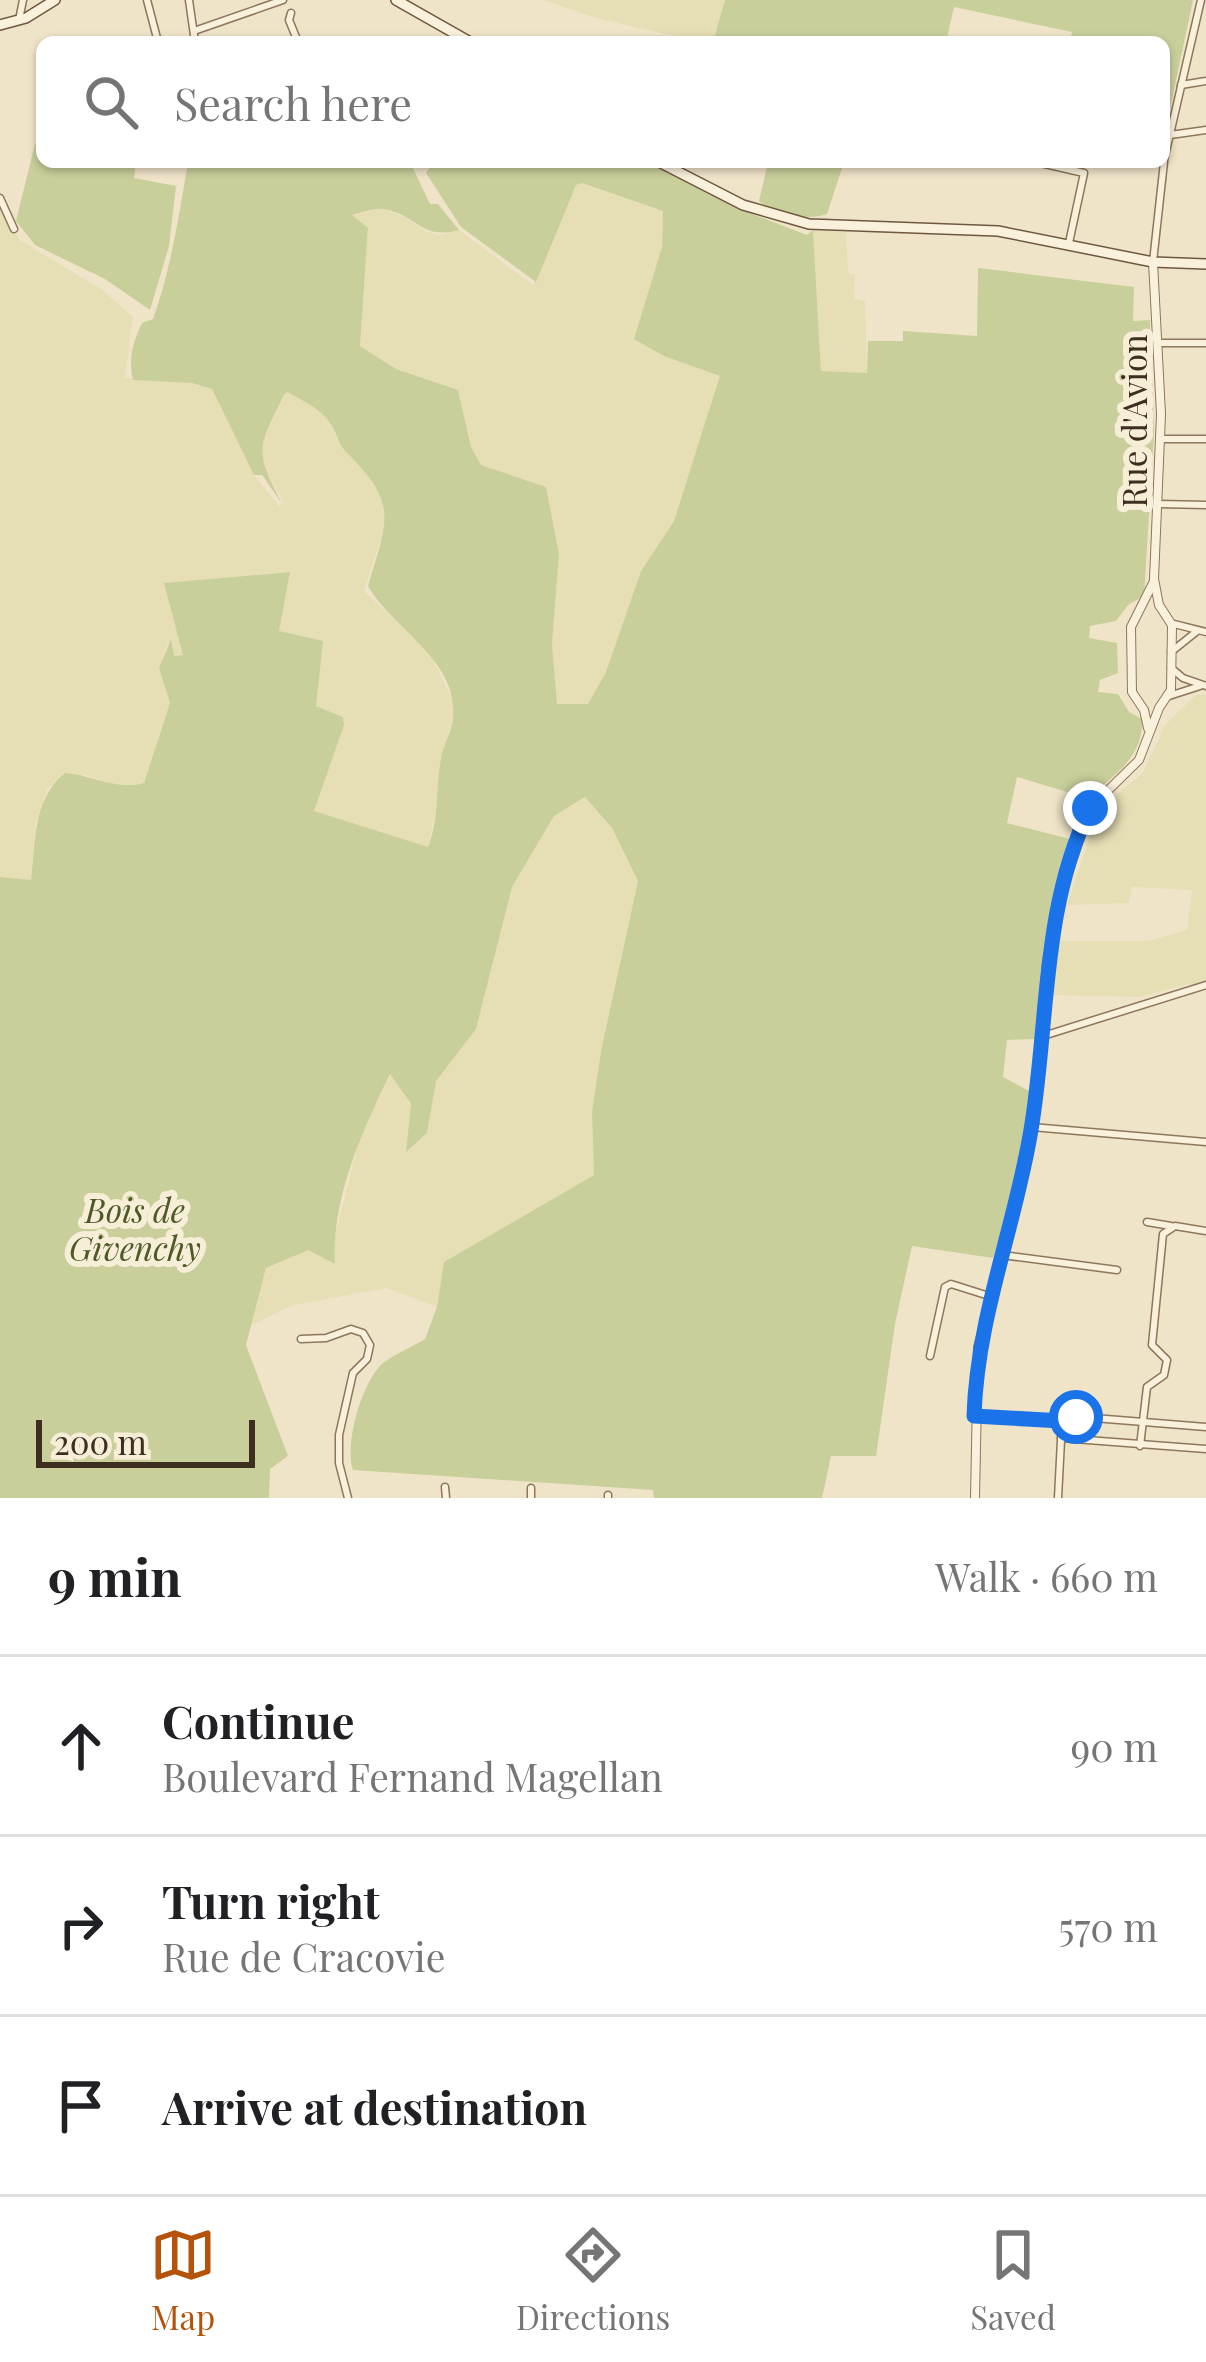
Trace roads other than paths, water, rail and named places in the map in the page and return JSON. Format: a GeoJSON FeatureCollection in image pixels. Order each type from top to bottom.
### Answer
{"type":"FeatureCollection","features":[{"type":"Feature","properties":{"kind":"main road"},"geometry":{"type":"LineString","coordinates":[[0,25],[55,0]]}},
{"type":"Feature","properties":{"kind":"main road"},"geometry":{"type":"LineString","coordinates":[[396,0],[459,36]]}},
{"type":"Feature","properties":{"kind":"main road"},"geometry":{"type":"LineString","coordinates":[[671,168],[756,210],[814,225],[998,231],[1153,262],[1206,264]]}},
{"type":"Feature","properties":{"kind":"street"},"geometry":{"type":"LineString","coordinates":[[19,20],[23,0]]}},
{"type":"Feature","properties":{"kind":"street"},"geometry":{"type":"LineString","coordinates":[[147,0],[156,36]]}},
{"type":"Feature","properties":{"kind":"street"},"geometry":{"type":"LineString","coordinates":[[189,0],[194,36]]}},
{"type":"Feature","properties":{"kind":"street"},"geometry":{"type":"LineString","coordinates":[[194,31],[283,0]]}},
{"type":"Feature","properties":{"kind":"street"},"geometry":{"type":"LineString","coordinates":[[1201,0],[1170,135],[1206,130]]}},
{"type":"Feature","properties":{"kind":"street"},"geometry":{"type":"LineString","coordinates":[[291,13],[296,36]]}},
{"type":"Feature","properties":{"kind":"street"},"geometry":{"type":"LineString","coordinates":[[1181,85],[1206,81]]}},
{"type":"Feature","properties":{"kind":"street"},"geometry":{"type":"LineString","coordinates":[[1062,168],[1084,173],[1069,243]]}},
{"type":"Feature","properties":{"kind":"street"},"geometry":{"type":"LineString","coordinates":[[1153,262],[1163,168]]}},
{"type":"Feature","properties":{"kind":"street"},"geometry":{"type":"LineString","coordinates":[[0,198],[14,229]]}},
{"type":"Feature","properties":{"kind":"street","name":"Rue d'Avion"},"geometry":{"type":"LineString","coordinates":[[1153,262],[1161,439],[1154,580],[1162,610]]}},
{"type":"Feature","properties":{"kind":"street"},"geometry":{"type":"LineString","coordinates":[[1158,343],[1206,343]]}},
{"type":"Feature","properties":{"kind":"street"},"geometry":{"type":"LineString","coordinates":[[1161,439],[1206,439]]}},
{"type":"Feature","properties":{"kind":"street"},"geometry":{"type":"LineString","coordinates":[[1158,504],[1206,506]]}},
{"type":"Feature","properties":{"kind":"street","name":"Rue d'Avion"},"geometry":{"type":"LineString","coordinates":[[1149,737],[1147,716],[1132,692],[1131,627],[1154,580]]}},
{"type":"Feature","properties":{"kind":"street"},"geometry":{"type":"LineString","coordinates":[[1142,610],[1162,610],[1171,621],[1206,632]]}},
{"type":"Feature","properties":{"kind":"street"},"geometry":{"type":"LineString","coordinates":[[975,1498],[978,1347],[1032,1127],[1047,961],[1085,818],[1097,799],[1139,760],[1166,699],[1171,621]]}},
{"type":"Feature","properties":{"kind":"street"},"geometry":{"type":"LineString","coordinates":[[1172,652],[1196,632]]}},
{"type":"Feature","properties":{"kind":"street"},"geometry":{"type":"LineString","coordinates":[[1171,668],[1205,686]]}},
{"type":"Feature","properties":{"kind":"street"},"geometry":{"type":"LineString","coordinates":[[1140,703],[1152,706],[1205,686]]}},
{"type":"Feature","properties":{"kind":"street"},"geometry":{"type":"LineString","coordinates":[[1042,1036],[1206,985]]}},
{"type":"Feature","properties":{"kind":"street"},"geometry":{"type":"LineString","coordinates":[[1032,1127],[1206,1142]]}},
{"type":"Feature","properties":{"kind":"street"},"geometry":{"type":"LineString","coordinates":[[1147,1222],[1206,1231]]}},
{"type":"Feature","properties":{"kind":"street"},"geometry":{"type":"LineString","coordinates":[[1140,1446],[1147,1387],[1164,1375],[1167,1360],[1151,1345],[1163,1234],[1175,1226]]}},
{"type":"Feature","properties":{"kind":"street"},"geometry":{"type":"LineString","coordinates":[[1002,1256],[1117,1270]]}},
{"type":"Feature","properties":{"kind":"street"},"geometry":{"type":"LineString","coordinates":[[930,1356],[945,1287],[989,1296]]}},
{"type":"Feature","properties":{"kind":"street"},"geometry":{"type":"LineString","coordinates":[[301,1339],[326,1338],[351,1329],[363,1333],[370,1345],[368,1359],[353,1373],[339,1435],[339,1463],[349,1498]]}},
{"type":"Feature","properties":{"kind":"street"},"geometry":{"type":"LineString","coordinates":[[974,1416],[1062,1421],[1069,1416],[1206,1427]]}},
{"type":"Feature","properties":{"kind":"street"},"geometry":{"type":"LineString","coordinates":[[1058,1498],[1062,1421]]}},
{"type":"Feature","properties":{"kind":"street"},"geometry":{"type":"LineString","coordinates":[[1061,1438],[1204,1450]]}},
{"type":"Feature","properties":{"kind":"street"},"geometry":{"type":"LineString","coordinates":[[446,1487],[446,1498]]}},
{"type":"Feature","properties":{"kind":"park label","name":"Bois de Givenchy"},"geometry":{"type":"Point","coordinates":[135,1228]}}]}
